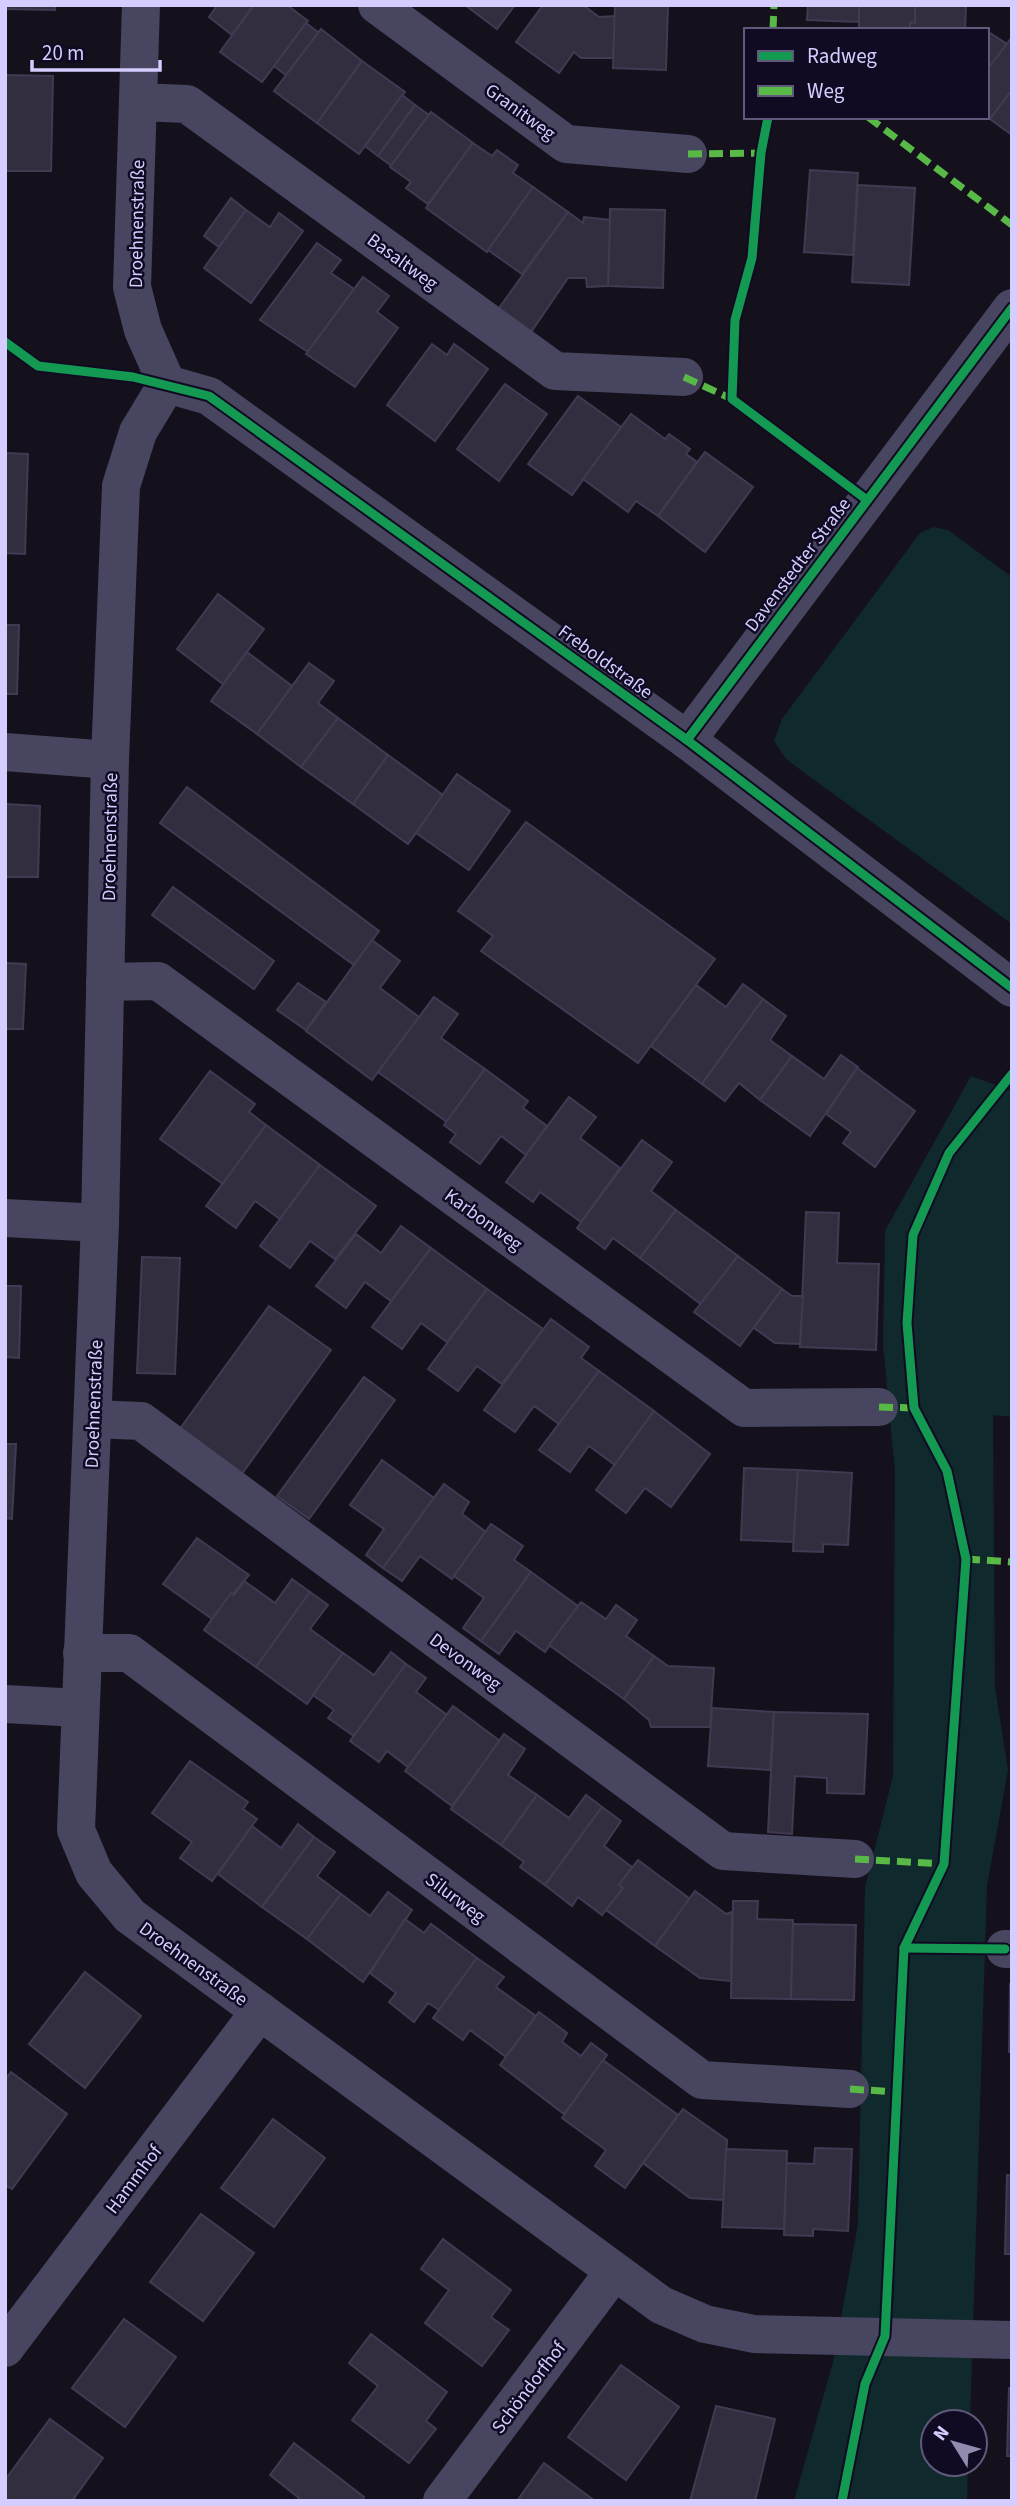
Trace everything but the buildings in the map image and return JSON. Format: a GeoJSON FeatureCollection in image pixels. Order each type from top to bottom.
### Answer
{"type":"FeatureCollection","features":[{"type":"Feature","properties":{"kind":"street","name":"Droehnenstraße"},"geometry":{"type":"LineString","coordinates":[[141,5],[132,287],[143,330],[167,384],[138,432],[121,486],[110,760],[100,1223],[76,1830],[94,1873],[130,1916],[613,2273],[661,2305],[705,2324],[754,2334],[1012,2340]]}},
{"type":"Feature","properties":{"kind":"street","name":"Granitweg"},"geometry":{"type":"LineString","coordinates":[[377,5],[566,144],[688,154]]}},
{"type":"Feature","properties":{"kind":"street","name":"Basaltweg"},"geometry":{"type":"LineString","coordinates":[[138,102],[187,104],[555,371],[684,377]]}},
{"type":"Feature","properties":{"kind":"street","name":"Davenstedter Straße"},"geometry":{"type":"LineString","coordinates":[[687,740],[1012,308]]}},
{"type":"Feature","properties":{"kind":"street","name":"Freboldstraße"},"geometry":{"type":"LineString","coordinates":[[167,384],[209,396],[687,740],[1012,988]]}},
{"type":"Feature","properties":{"kind":"street"},"geometry":{"type":"LineString","coordinates":[[5,752],[110,760]]}},
{"type":"Feature","properties":{"kind":"street","name":"Karbonweg"},"geometry":{"type":"LineString","coordinates":[[105,982],[158,981],[744,1408],[879,1407]]}},
{"type":"Feature","properties":{"kind":"street"},"geometry":{"type":"LineString","coordinates":[[5,1218],[100,1223]]}},
{"type":"Feature","properties":{"kind":"street","name":"Devonweg"},"geometry":{"type":"LineString","coordinates":[[93,1419],[141,1421],[723,1851],[855,1859]]}},
{"type":"Feature","properties":{"kind":"street","name":"Silurweg"},"geometry":{"type":"LineString","coordinates":[[82,1653],[129,1653],[702,2080],[850,2089]]}},
{"type":"Feature","properties":{"kind":"street"},"geometry":{"type":"LineString","coordinates":[[5,1704],[80,1708]]}},
{"type":"Feature","properties":{"kind":"street","name":"Hammhof"},"geometry":{"type":"LineString","coordinates":[[5,2348],[260,2011]]}},
{"type":"Feature","properties":{"kind":"street","name":"Schöndorfhof"},"geometry":{"type":"LineString","coordinates":[[442,2501],[613,2273]]}},
{"type":"Feature","properties":{"kind":"green space"},"geometry":{"type":"Polygon","coordinates":[[[933,527],[948,530],[1012,577],[1012,924],[787,760],[774,741],[782,719],[920,533],[933,527]]]}},
{"type":"Feature","properties":{"kind":"green space"},"geometry":{"type":"Polygon","coordinates":[[[971,1076],[1012,1091],[1012,1417],[993,1415],[995,1687],[1008,1770],[987,1886],[970,2408],[919,2408],[919,2478],[968,2478],[967,2501],[794,2501],[833,2362],[858,2224],[865,1887],[893,1776],[895,1471],[883,1344],[885,1231],[971,1076]]]}},
{"type":"Feature","properties":{"kind":"marked path"},"geometry":{"type":"LineString","coordinates":[[773,28],[774,5]]}},
{"type":"Feature","properties":{"kind":"marked path"},"geometry":{"type":"LineString","coordinates":[[871,119],[1012,225]]}},
{"type":"Feature","properties":{"kind":"marked path"},"geometry":{"type":"LineString","coordinates":[[688,154],[761,153]]}},
{"type":"Feature","properties":{"kind":"marked path"},"geometry":{"type":"LineString","coordinates":[[684,377],[732,399]]}},
{"type":"Feature","properties":{"kind":"marked path"},"geometry":{"type":"LineString","coordinates":[[879,1407],[914,1408]]}},
{"type":"Feature","properties":{"kind":"marked path"},"geometry":{"type":"LineString","coordinates":[[966,1559],[1012,1562]]}},
{"type":"Feature","properties":{"kind":"marked path"},"geometry":{"type":"LineString","coordinates":[[855,1859],[944,1864]]}},
{"type":"Feature","properties":{"kind":"marked path"},"geometry":{"type":"LineString","coordinates":[[850,2089],[896,2092]]}},
{"type":"Feature","properties":{"kind":"cycle path"},"geometry":{"type":"LineString","coordinates":[[768,119],[761,153],[752,258],[735,320],[732,399],[867,500]]}},
{"type":"Feature","properties":{"kind":"cycle path"},"geometry":{"type":"LineString","coordinates":[[687,740],[1012,308]]}},
{"type":"Feature","properties":{"kind":"cycle path"},"geometry":{"type":"LineString","coordinates":[[5,342],[38,366],[133,377],[209,396],[687,740],[1012,988]]}},
{"type":"Feature","properties":{"kind":"cycle path"},"geometry":{"type":"LineString","coordinates":[[842,2501],[865,2384],[885,2336],[904,1948],[944,1864],[966,1559],[947,1471],[914,1408],[907,1323],[913,1235],[949,1153],[1012,1074]]}},
{"type":"Feature","properties":{"kind":"cycle path"},"geometry":{"type":"LineString","coordinates":[[904,1948],[1005,1949]]}}]}
